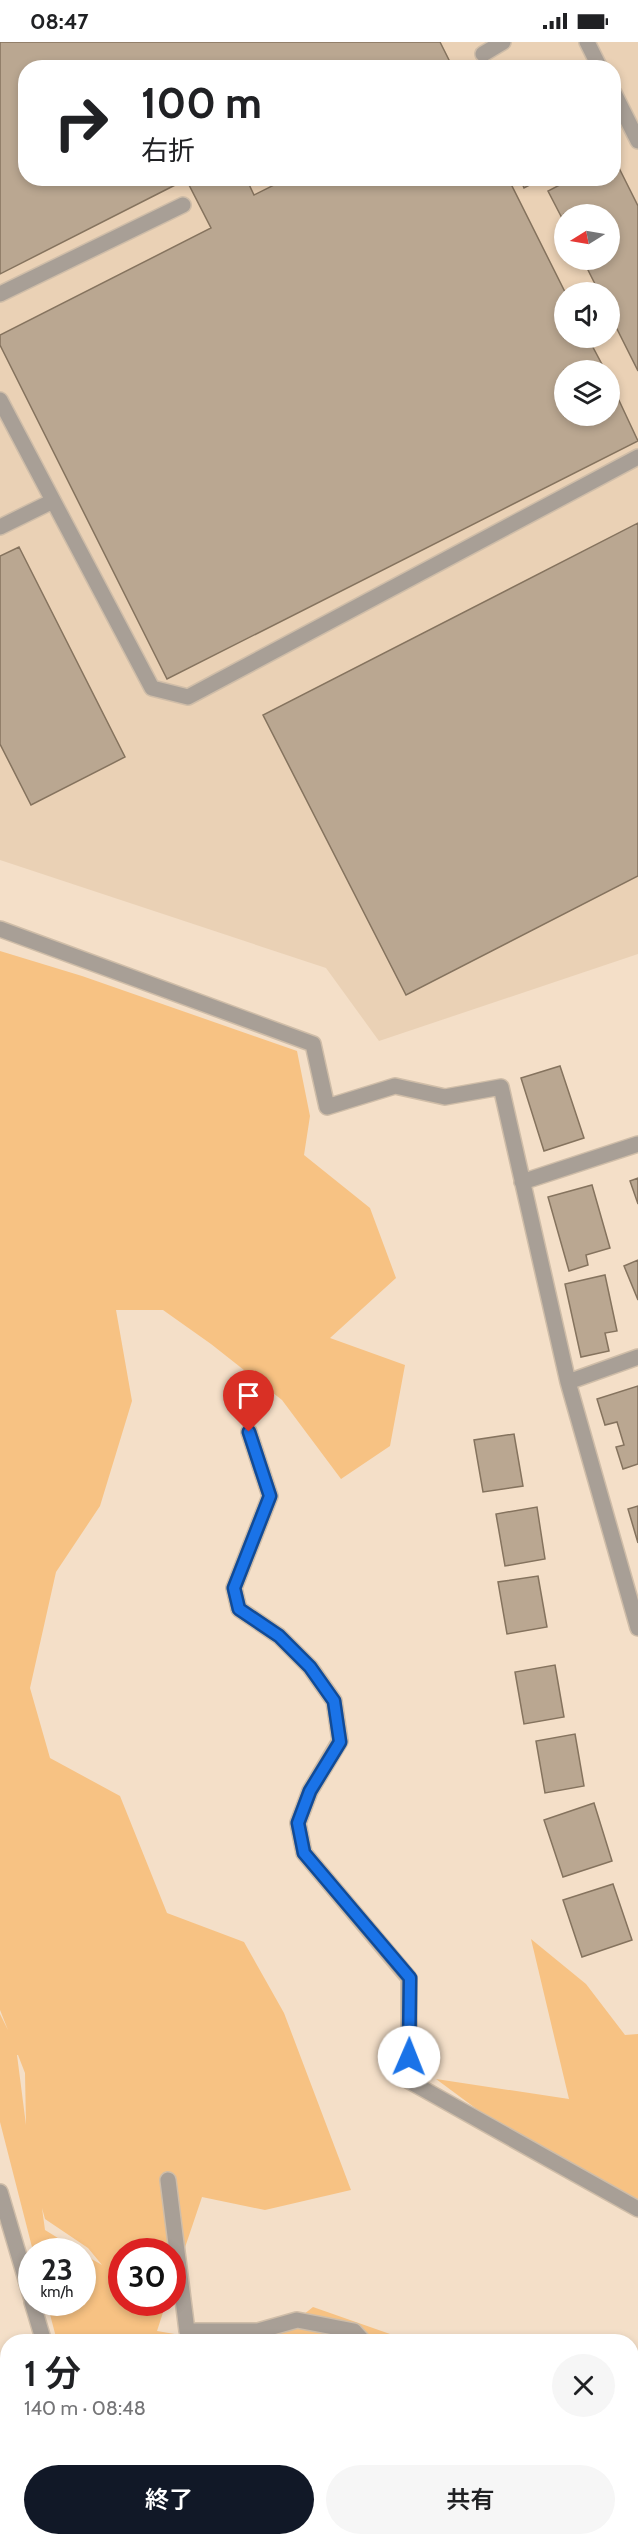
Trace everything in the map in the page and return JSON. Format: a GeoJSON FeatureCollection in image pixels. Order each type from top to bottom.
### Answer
{"type":"FeatureCollection","features":[{"type":"Feature","properties":{"kind":"street"},"geometry":{"type":"LineString","coordinates":[[483,54],[503,42]]}},
{"type":"Feature","properties":{"kind":"street"},"geometry":{"type":"LineString","coordinates":[[587,42],[596,60]]}},
{"type":"Feature","properties":{"kind":"street"},"geometry":{"type":"LineString","coordinates":[[621,107],[638,141]]}},
{"type":"Feature","properties":{"kind":"street"},"geometry":{"type":"LineString","coordinates":[[0,294],[183,205]]}},
{"type":"Feature","properties":{"kind":"street"},"geometry":{"type":"LineString","coordinates":[[0,400],[152,688],[188,696],[638,457]]}},
{"type":"Feature","properties":{"kind":"street"},"geometry":{"type":"LineString","coordinates":[[0,527],[53,501]]}},
{"type":"Feature","properties":{"kind":"street"},"geometry":{"type":"LineString","coordinates":[[0,929],[313,1044],[327,1107],[395,1086],[445,1096],[501,1087],[568,1382],[633,1590],[638,1628]]}},
{"type":"Feature","properties":{"kind":"street"},"geometry":{"type":"LineString","coordinates":[[522,1182],[638,1144]]}},
{"type":"Feature","properties":{"kind":"street"},"geometry":{"type":"LineString","coordinates":[[568,1382],[638,1357]]}},
{"type":"Feature","properties":{"kind":"street"},"geometry":{"type":"LineString","coordinates":[[249,1432],[270,1496],[234,1588],[239,1609],[279,1636],[310,1667],[334,1701],[340,1742],[310,1791],[298,1823],[304,1853],[410,1978],[409,2081],[638,2209]]}},
{"type":"Feature","properties":{"kind":"street"},"geometry":{"type":"LineString","coordinates":[[168,2180],[187,2331],[258,2331],[297,2320],[354,2331],[357,2334]]}},
{"type":"Feature","properties":{"kind":"street"},"geometry":{"type":"LineString","coordinates":[[0,2192],[18,2253]]}},
{"type":"Feature","properties":{"kind":"street"},"geometry":{"type":"LineString","coordinates":[[36,2316],[42,2334]]}},
{"type":"Feature","properties":{"kind":"shaded area"},"geometry":{"type":"Polygon","coordinates":[[[0,42],[638,42],[638,954],[379,1041],[326,968],[0,860],[0,42]]]}},
{"type":"Feature","properties":{"kind":"shaded area"},"geometry":{"type":"Polygon","coordinates":[[[0,951],[82,976],[297,1051],[310,1116],[304,1155],[370,1208],[396,1278],[330,1338],[405,1365],[390,1446],[341,1479],[282,1400],[211,1344],[163,1310],[116,1310],[132,1401],[100,1506],[56,1572],[30,1688],[50,1758],[120,1796],[167,1913],[244,1942],[284,2013],[351,2190],[265,2210],[202,2197],[186,2244],[186,2238],[108,2238],[108,2316],[162,2316],[157,2331],[175,2334],[55,2334],[50,2316],[96,2316],[96,2262],[102,2265],[96,2258],[96,2238],[73,2238],[45,2219],[42,2208],[45,2230],[58,2238],[30,2238],[0,2122],[0,2014],[8,2030],[0,2010],[0,951]],[[17,2055],[26,2125],[25,2073],[17,2055]]]}},
{"type":"Feature","properties":{"kind":"shaded area"},"geometry":{"type":"Polygon","coordinates":[[[531,1939],[586,1984],[625,2035],[638,2034],[638,2209],[532,2150],[436,2079],[569,2099],[531,1939]]]}},
{"type":"Feature","properties":{"kind":"shaded area"},"geometry":{"type":"Polygon","coordinates":[[[313,2307],[390,2334],[279,2334],[313,2307]]]}},
{"type":"Feature","properties":{"kind":"building"},"geometry":{"type":"Polygon","coordinates":[[[0,42],[440,42],[449,60],[18,60],[18,186],[173,186],[0,274],[0,42]]]}},
{"type":"Feature","properties":{"kind":"building"},"geometry":{"type":"Polygon","coordinates":[[[621,172],[638,206],[638,371],[620,335],[620,282],[594,282],[588,270],[620,270],[620,204],[555,204],[548,191],[558,186],[621,186],[621,172]]]}},
{"type":"Feature","properties":{"kind":"building"},"geometry":{"type":"Polygon","coordinates":[[[190,186],[250,186],[254,195],[272,186],[512,186],[560,282],[554,282],[554,348],[593,348],[600,360],[554,360],[554,426],[620,426],[620,403],[638,441],[167,679],[0,345],[0,335],[211,228],[190,186]]]}},
{"type":"Feature","properties":{"kind":"building"},"geometry":{"type":"Polygon","coordinates":[[[638,523],[638,876],[406,995],[263,715],[638,523]]]}},
{"type":"Feature","properties":{"kind":"building"},"geometry":{"type":"Polygon","coordinates":[[[19,547],[125,757],[31,805],[0,744],[0,556],[19,547]]]}},
{"type":"Feature","properties":{"kind":"building"},"geometry":{"type":"Polygon","coordinates":[[[560,1066],[584,1138],[544,1151],[521,1078],[560,1066]]]}},
{"type":"Feature","properties":{"kind":"building"},"geometry":{"type":"Polygon","coordinates":[[[638,1178],[638,1204],[630,1181],[638,1178]]]}},
{"type":"Feature","properties":{"kind":"building"},"geometry":{"type":"Polygon","coordinates":[[[592,1185],[610,1248],[586,1255],[588,1265],[569,1271],[548,1197],[592,1185]]]}},
{"type":"Feature","properties":{"kind":"building"},"geometry":{"type":"Polygon","coordinates":[[[638,1260],[638,1300],[624,1266],[638,1260]]]}},
{"type":"Feature","properties":{"kind":"building"},"geometry":{"type":"Polygon","coordinates":[[[605,1275],[617,1331],[605,1333],[609,1351],[581,1357],[565,1284],[605,1275]]]}},
{"type":"Feature","properties":{"kind":"building"},"geometry":{"type":"Polygon","coordinates":[[[638,1386],[638,1464],[623,1469],[616,1447],[624,1445],[617,1422],[605,1425],[597,1399],[638,1386]]]}},
{"type":"Feature","properties":{"kind":"building"},"geometry":{"type":"Polygon","coordinates":[[[514,1434],[523,1486],[483,1492],[474,1440],[514,1434]]]}},
{"type":"Feature","properties":{"kind":"building"},"geometry":{"type":"Polygon","coordinates":[[[638,1506],[638,1543],[628,1509],[638,1506]]]}},
{"type":"Feature","properties":{"kind":"building"},"geometry":{"type":"Polygon","coordinates":[[[537,1507],[545,1559],[505,1566],[496,1514],[537,1507]]]}},
{"type":"Feature","properties":{"kind":"building"},"geometry":{"type":"Polygon","coordinates":[[[538,1576],[547,1627],[507,1634],[498,1582],[538,1576]]]}},
{"type":"Feature","properties":{"kind":"building"},"geometry":{"type":"Polygon","coordinates":[[[555,1665],[564,1717],[524,1724],[515,1672],[555,1665]]]}},
{"type":"Feature","properties":{"kind":"building"},"geometry":{"type":"Polygon","coordinates":[[[575,1734],[584,1786],[545,1793],[536,1741],[575,1734]]]}},
{"type":"Feature","properties":{"kind":"building"},"geometry":{"type":"Polygon","coordinates":[[[594,1803],[612,1861],[563,1877],[544,1820],[594,1803]]]}},
{"type":"Feature","properties":{"kind":"building"},"geometry":{"type":"Polygon","coordinates":[[[613,1884],[632,1940],[582,1957],[563,1900],[613,1884]]]}},
{"type":"Feature","properties":{"kind":"route"},"geometry":{"type":"LineString","coordinates":[[249,1432],[270,1496],[234,1588],[239,1609],[279,1636],[310,1667],[334,1701],[340,1742],[310,1791],[298,1823],[304,1853],[410,1978],[409,2057]]}}]}
